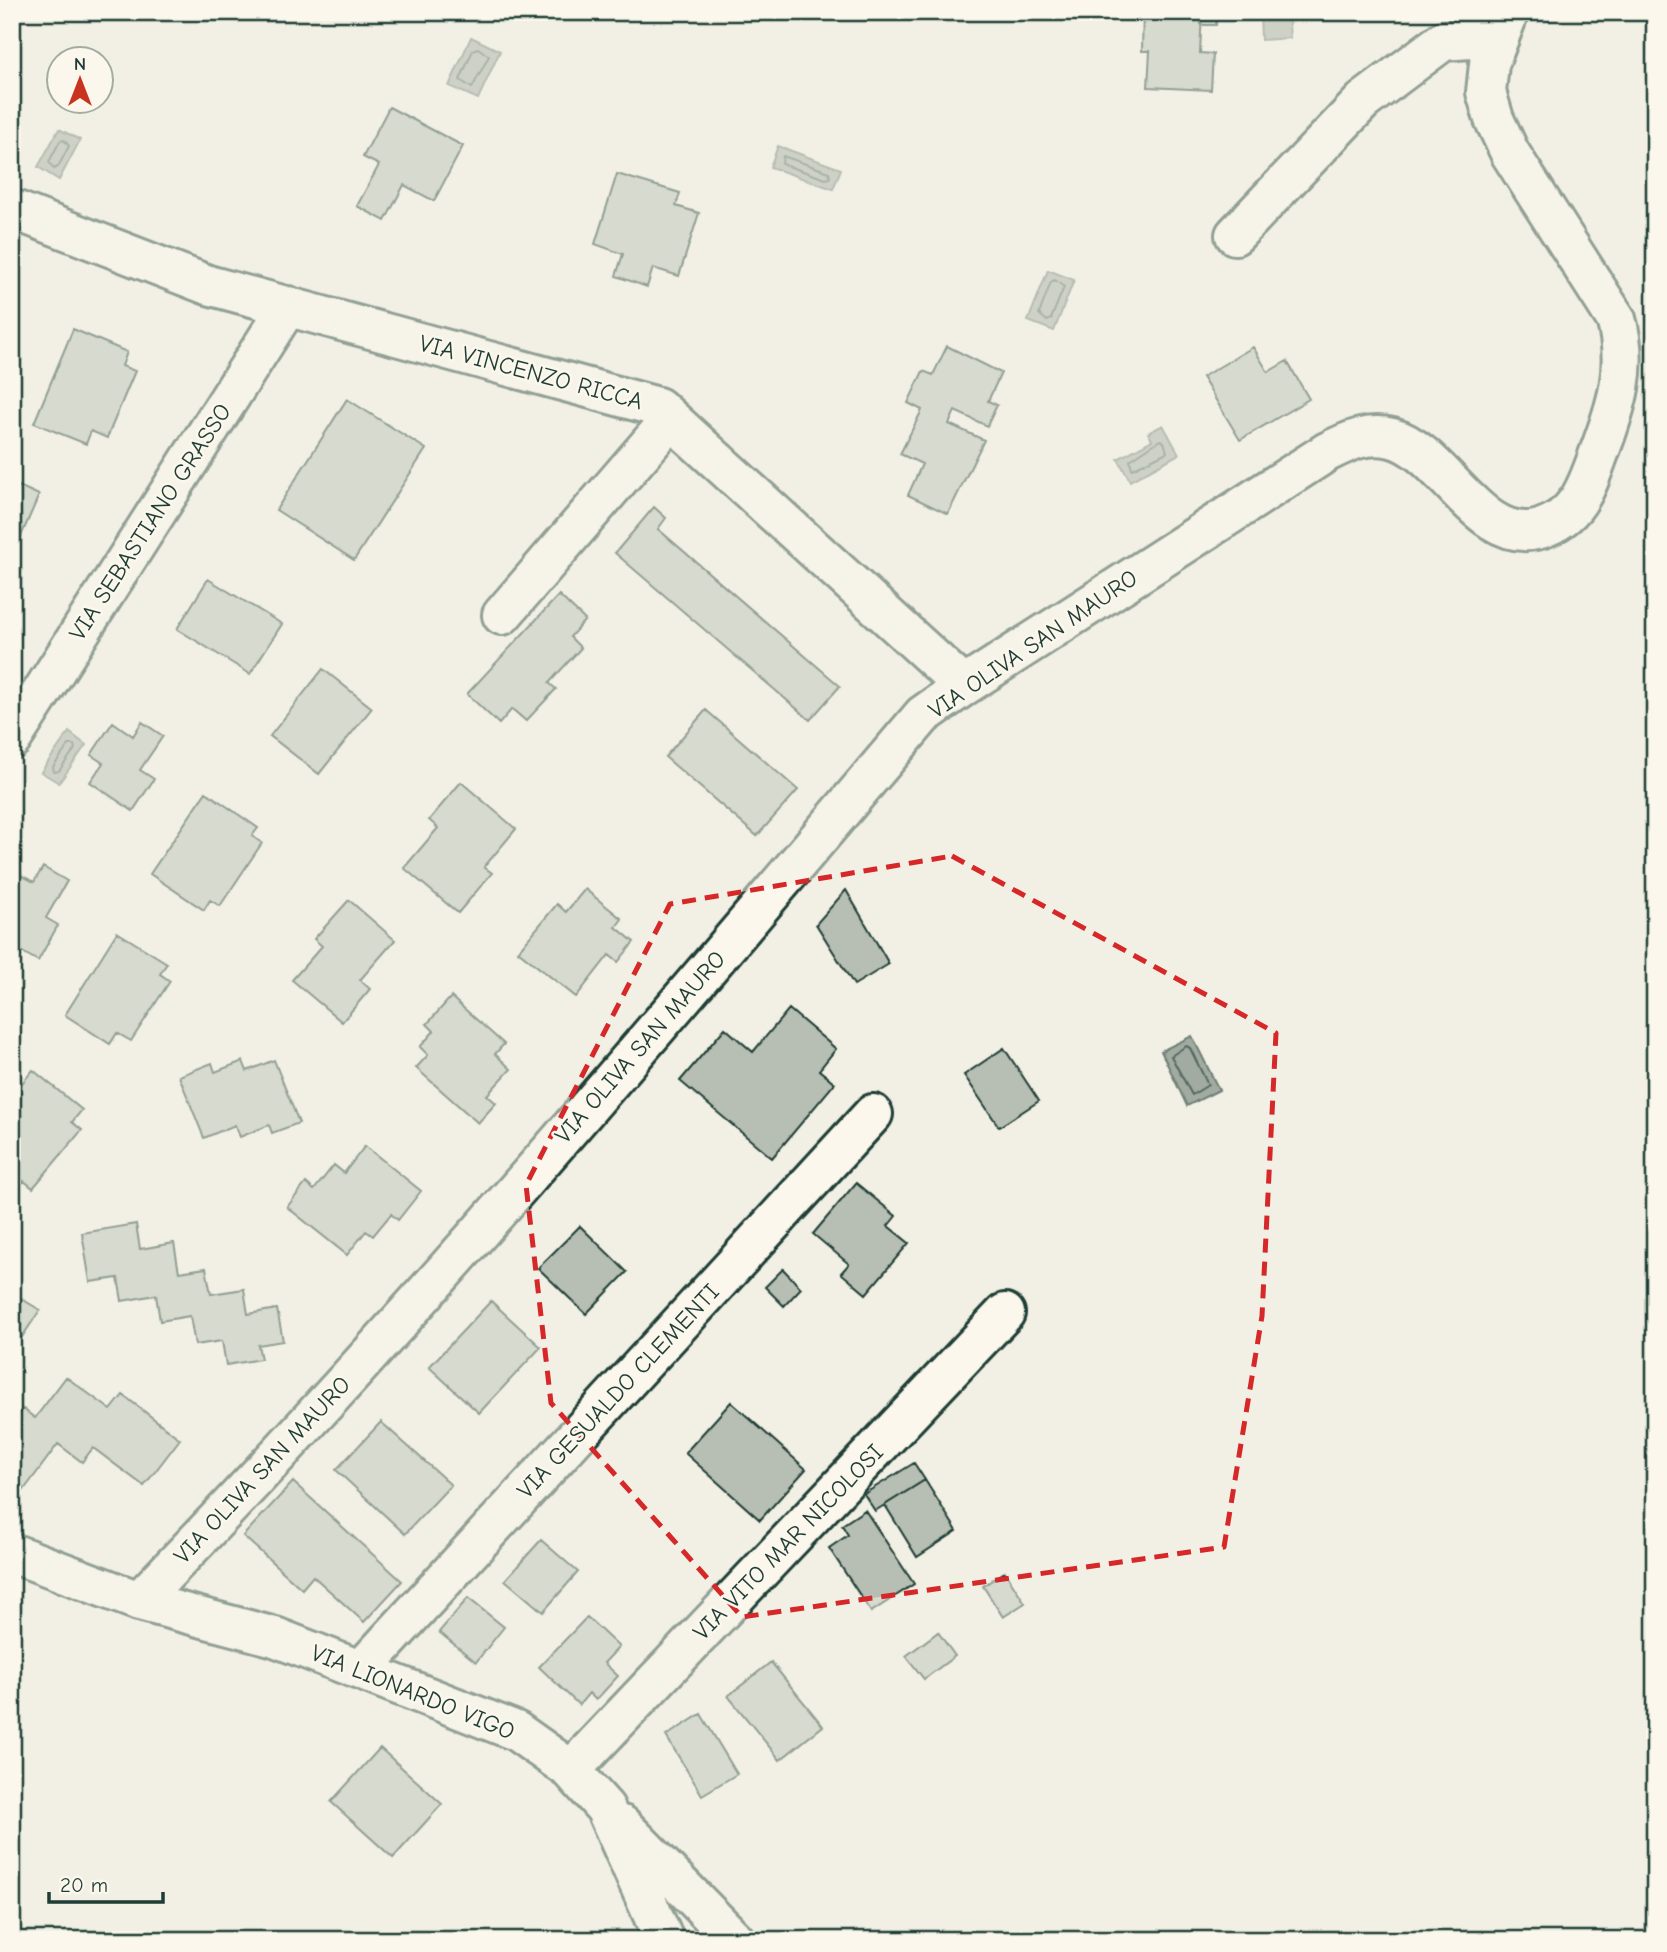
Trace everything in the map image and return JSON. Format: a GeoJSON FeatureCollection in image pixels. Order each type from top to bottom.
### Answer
{"type":"FeatureCollection","features":[{"type":"Feature","properties":{"kind":"street"},"geometry":{"type":"LineString","coordinates":[[1235,235],[1363,100],[1443,41],[1503,25]]}},
{"type":"Feature","properties":{"kind":"street","name":"VIA OLIVA SAN MAURO"},"geometry":{"type":"LineString","coordinates":[[139,1601],[247,1490],[614,1079],[923,715],[1327,452],[1358,437],[1377,435],[1395,439],[1414,449],[1494,522],[1516,531],[1534,531],[1550,526],[1569,514],[1583,496],[1614,413],[1623,372],[1623,344],[1616,319],[1510,153],[1494,119],[1486,92],[1489,64],[1503,25]]}},
{"type":"Feature","properties":{"kind":"street","name":"VIA VINCENZO RICCA"},"geometry":{"type":"LineString","coordinates":[[12,209],[208,285],[658,407],[964,686]]}},
{"type":"Feature","properties":{"kind":"street","name":"VIA SEBASTIANO GRASSO"},"geometry":{"type":"LineString","coordinates":[[12,739],[288,306]]}},
{"type":"Feature","properties":{"kind":"street"},"geometry":{"type":"LineString","coordinates":[[502,615],[671,419]]}},
{"type":"Feature","properties":{"kind":"street","name":"VIA GESUALDO CLEMENTI"},"geometry":{"type":"LineString","coordinates":[[362,1669],[873,1114]]}},
{"type":"Feature","properties":{"kind":"street","name":"VIA VITO MAR NICOLOSI"},"geometry":{"type":"LineString","coordinates":[[571,1770],[1005,1313]]}},
{"type":"Feature","properties":{"kind":"street","name":"VIA LIONARDO VIGO"},"geometry":{"type":"LineString","coordinates":[[12,1553],[139,1601],[275,1637],[516,1731],[571,1770],[605,1808],[664,1940]]}},
{"type":"Feature","properties":{"kind":"street"},"geometry":{"type":"LineString","coordinates":[[605,1808],[735,1940]]}},
{"type":"Feature","properties":{"kind":"highlighted area"},"geometry":{"type":"Polygon","coordinates":[[[952,856],[1276,1033],[1262,1316],[1224,1547],[742,1617],[551,1403],[526,1185],[670,904],[952,856]]]}},
{"type":"Feature","properties":{"kind":"water"},"geometry":{"type":"Polygon","coordinates":[[[1260,12],[1288,12],[1290,38],[1261,40],[1260,12]]]}},
{"type":"Feature","properties":{"kind":"water"},"geometry":{"type":"Polygon","coordinates":[[[471,37],[500,51],[478,99],[449,86],[471,37]]]}},
{"type":"Feature","properties":{"kind":"water"},"geometry":{"type":"Polygon","coordinates":[[[59,129],[80,140],[59,180],[38,167],[59,129]]]}},
{"type":"Feature","properties":{"kind":"water"},"geometry":{"type":"Polygon","coordinates":[[[778,146],[841,169],[833,189],[770,167],[778,146]]]}},
{"type":"Feature","properties":{"kind":"water"},"geometry":{"type":"Polygon","coordinates":[[[1048,270],[1074,280],[1054,331],[1028,321],[1048,270]]]}},
{"type":"Feature","properties":{"kind":"water"},"geometry":{"type":"Polygon","coordinates":[[[1163,425],[1179,454],[1130,481],[1118,459],[1152,440],[1148,433],[1163,425]]]}},
{"type":"Feature","properties":{"kind":"water"},"geometry":{"type":"Polygon","coordinates":[[[69,732],[86,745],[59,783],[41,772],[69,732]]]}},
{"type":"Feature","properties":{"kind":"water"},"geometry":{"type":"Polygon","coordinates":[[[1192,1036],[1219,1090],[1187,1106],[1161,1051],[1192,1036]]]}},
{"type":"Feature","properties":{"kind":"building"},"geometry":{"type":"Polygon","coordinates":[[[1143,12],[1202,12],[1200,53],[1213,54],[1211,90],[1148,87],[1150,51],[1142,51],[1143,12]]]}},
{"type":"Feature","properties":{"kind":"building"},"geometry":{"type":"Polygon","coordinates":[[[1202,12],[1217,12],[1216,25],[1201,25],[1202,12]]]}},
{"type":"Feature","properties":{"kind":"building"},"geometry":{"type":"Polygon","coordinates":[[[389,107],[463,146],[434,201],[404,185],[385,221],[357,206],[379,165],[363,157],[389,107]]]}},
{"type":"Feature","properties":{"kind":"building"},"geometry":{"type":"Polygon","coordinates":[[[617,174],[680,193],[676,206],[699,213],[679,276],[653,268],[647,287],[616,276],[623,254],[595,244],[617,174]]]}},
{"type":"Feature","properties":{"kind":"building"},"geometry":{"type":"Polygon","coordinates":[[[73,329],[127,352],[122,366],[135,371],[107,438],[91,431],[86,444],[34,423],[73,329]]]}},
{"type":"Feature","properties":{"kind":"building"},"geometry":{"type":"Polygon","coordinates":[[[947,346],[1001,373],[988,401],[997,405],[987,426],[955,411],[949,424],[984,440],[948,514],[908,495],[922,464],[900,454],[922,410],[908,403],[923,371],[933,375],[947,346]]]}},
{"type":"Feature","properties":{"kind":"building"},"geometry":{"type":"Polygon","coordinates":[[[1253,347],[1268,372],[1287,361],[1309,399],[1240,440],[1202,377],[1253,347]]]}},
{"type":"Feature","properties":{"kind":"building"},"geometry":{"type":"Polygon","coordinates":[[[347,399],[426,449],[354,560],[276,510],[347,399]]]}},
{"type":"Feature","properties":{"kind":"building"},"geometry":{"type":"Polygon","coordinates":[[[12,483],[39,495],[12,557],[12,483]]]}},
{"type":"Feature","properties":{"kind":"building"},"geometry":{"type":"Polygon","coordinates":[[[654,507],[666,518],[658,529],[840,686],[810,720],[615,553],[654,507]]]}},
{"type":"Feature","properties":{"kind":"building"},"geometry":{"type":"Polygon","coordinates":[[[208,579],[282,624],[250,674],[177,629],[208,579]]]}},
{"type":"Feature","properties":{"kind":"building"},"geometry":{"type":"Polygon","coordinates":[[[559,595],[585,620],[570,637],[581,648],[549,683],[556,689],[526,721],[512,709],[499,724],[467,694],[559,595]]]}},
{"type":"Feature","properties":{"kind":"building"},"geometry":{"type":"Polygon","coordinates":[[[323,669],[372,708],[319,774],[270,736],[323,669]]]}},
{"type":"Feature","properties":{"kind":"building"},"geometry":{"type":"Polygon","coordinates":[[[706,710],[798,790],[757,836],[665,757],[706,710]]]}},
{"type":"Feature","properties":{"kind":"building"},"geometry":{"type":"Polygon","coordinates":[[[113,722],[133,736],[142,722],[163,736],[140,770],[154,779],[133,811],[90,782],[103,763],[91,755],[113,722]]]}},
{"type":"Feature","properties":{"kind":"building"},"geometry":{"type":"Polygon","coordinates":[[[461,782],[516,829],[484,867],[492,873],[458,913],[404,868],[438,828],[429,820],[461,782]]]}},
{"type":"Feature","properties":{"kind":"building"},"geometry":{"type":"Polygon","coordinates":[[[206,792],[258,828],[252,836],[262,843],[220,906],[210,900],[204,910],[150,874],[206,792]]]}},
{"type":"Feature","properties":{"kind":"building"},"geometry":{"type":"Polygon","coordinates":[[[43,867],[67,881],[46,918],[58,925],[38,961],[12,946],[12,878],[15,872],[34,882],[43,867]]]}},
{"type":"Feature","properties":{"kind":"building"},"geometry":{"type":"Polygon","coordinates":[[[585,889],[622,919],[616,927],[634,942],[618,962],[609,955],[576,997],[518,951],[557,904],[566,912],[585,889]]]}},
{"type":"Feature","properties":{"kind":"building"},"geometry":{"type":"Polygon","coordinates":[[[846,890],[889,964],[854,985],[816,924],[846,890]]]}},
{"type":"Feature","properties":{"kind":"building"},"geometry":{"type":"Polygon","coordinates":[[[349,900],[395,940],[360,980],[370,989],[342,1022],[292,980],[322,946],[314,939],[349,900]]]}},
{"type":"Feature","properties":{"kind":"building"},"geometry":{"type":"Polygon","coordinates":[[[117,932],[167,963],[160,974],[170,981],[131,1041],[117,1033],[110,1044],[65,1015],[117,932]]]}},
{"type":"Feature","properties":{"kind":"building"},"geometry":{"type":"Polygon","coordinates":[[[451,997],[504,1044],[495,1054],[511,1069],[487,1095],[496,1103],[478,1123],[416,1068],[428,1055],[420,1047],[434,1031],[427,1024],[451,997]]]}},
{"type":"Feature","properties":{"kind":"building"},"geometry":{"type":"Polygon","coordinates":[[[789,1009],[836,1049],[819,1070],[835,1083],[772,1158],[680,1081],[725,1028],[753,1052],[789,1009]]]}},
{"type":"Feature","properties":{"kind":"building"},"geometry":{"type":"Polygon","coordinates":[[[1004,1048],[1039,1101],[999,1127],[964,1075],[1004,1048]]]}},
{"type":"Feature","properties":{"kind":"building"},"geometry":{"type":"Polygon","coordinates":[[[274,1060],[299,1123],[272,1133],[269,1125],[240,1137],[235,1125],[204,1138],[179,1076],[212,1063],[215,1072],[243,1061],[247,1071],[274,1060]]]}},
{"type":"Feature","properties":{"kind":"building"},"geometry":{"type":"Polygon","coordinates":[[[33,1070],[82,1110],[72,1122],[82,1130],[33,1188],[24,1181],[17,1190],[12,1186],[12,1095],[33,1070]]]}},
{"type":"Feature","properties":{"kind":"building"},"geometry":{"type":"Polygon","coordinates":[[[365,1146],[421,1191],[398,1220],[391,1214],[373,1236],[366,1231],[347,1255],[287,1207],[306,1183],[314,1190],[334,1165],[344,1173],[365,1146]]]}},
{"type":"Feature","properties":{"kind":"building"},"geometry":{"type":"Polygon","coordinates":[[[856,1183],[896,1216],[888,1226],[909,1243],[866,1294],[841,1273],[849,1264],[813,1234],[856,1183]]]}},
{"type":"Feature","properties":{"kind":"building"},"geometry":{"type":"Polygon","coordinates":[[[136,1224],[140,1249],[174,1243],[179,1272],[206,1268],[211,1294],[244,1289],[248,1314],[277,1309],[283,1341],[258,1345],[261,1359],[226,1365],[222,1341],[195,1345],[190,1316],[160,1321],[156,1295],[122,1301],[118,1278],[90,1282],[82,1233],[136,1224]]]}},
{"type":"Feature","properties":{"kind":"building"},"geometry":{"type":"Polygon","coordinates":[[[580,1226],[627,1272],[586,1314],[538,1268],[580,1226]]]}},
{"type":"Feature","properties":{"kind":"building"},"geometry":{"type":"Polygon","coordinates":[[[783,1269],[801,1288],[784,1306],[765,1287],[783,1269]]]}},
{"type":"Feature","properties":{"kind":"building"},"geometry":{"type":"Polygon","coordinates":[[[12,1293],[40,1310],[12,1352],[12,1293]]]}},
{"type":"Feature","properties":{"kind":"building"},"geometry":{"type":"Polygon","coordinates":[[[491,1301],[541,1347],[479,1413],[429,1367],[491,1301]]]}},
{"type":"Feature","properties":{"kind":"building"},"geometry":{"type":"Polygon","coordinates":[[[66,1377],[111,1410],[123,1395],[180,1439],[144,1486],[93,1448],[82,1462],[58,1444],[18,1498],[12,1494],[12,1423],[23,1409],[35,1418],[66,1377]]]}},
{"type":"Feature","properties":{"kind":"building"},"geometry":{"type":"Polygon","coordinates":[[[731,1402],[806,1469],[760,1520],[685,1453],[731,1402]]]}},
{"type":"Feature","properties":{"kind":"building"},"geometry":{"type":"Polygon","coordinates":[[[381,1422],[451,1485],[405,1534],[336,1470],[381,1422]]]}},
{"type":"Feature","properties":{"kind":"building"},"geometry":{"type":"Polygon","coordinates":[[[914,1463],[925,1480],[875,1511],[864,1494],[914,1463]]]}},
{"type":"Feature","properties":{"kind":"building"},"geometry":{"type":"Polygon","coordinates":[[[925,1480],[957,1531],[917,1557],[885,1505],[925,1480]]]}},
{"type":"Feature","properties":{"kind":"building"},"geometry":{"type":"Polygon","coordinates":[[[293,1482],[402,1581],[364,1622],[313,1576],[302,1589],[243,1536],[293,1482]]]}},
{"type":"Feature","properties":{"kind":"building"},"geometry":{"type":"Polygon","coordinates":[[[865,1510],[914,1584],[871,1612],[829,1548],[848,1535],[842,1525],[865,1510]]]}},
{"type":"Feature","properties":{"kind":"building"},"geometry":{"type":"Polygon","coordinates":[[[541,1540],[578,1572],[543,1612],[505,1580],[541,1540]]]}},
{"type":"Feature","properties":{"kind":"building"},"geometry":{"type":"Polygon","coordinates":[[[1005,1572],[1025,1603],[1003,1617],[983,1586],[1005,1572]]]}},
{"type":"Feature","properties":{"kind":"building"},"geometry":{"type":"Polygon","coordinates":[[[468,1598],[504,1627],[476,1662],[439,1632],[468,1598]]]}},
{"type":"Feature","properties":{"kind":"building"},"geometry":{"type":"Polygon","coordinates":[[[587,1617],[619,1647],[604,1663],[618,1676],[596,1700],[589,1693],[579,1705],[539,1667],[587,1617]]]}},
{"type":"Feature","properties":{"kind":"building"},"geometry":{"type":"Polygon","coordinates":[[[938,1632],[955,1656],[924,1679],[906,1656],[938,1632]]]}},
{"type":"Feature","properties":{"kind":"building"},"geometry":{"type":"Polygon","coordinates":[[[771,1662],[823,1726],[780,1760],[728,1696],[771,1662]]]}},
{"type":"Feature","properties":{"kind":"building"},"geometry":{"type":"Polygon","coordinates":[[[701,1714],[737,1774],[702,1795],[666,1736],[701,1714]]]}},
{"type":"Feature","properties":{"kind":"building"},"geometry":{"type":"Polygon","coordinates":[[[380,1748],[442,1804],[393,1858],[331,1802],[380,1748]]]}}]}
